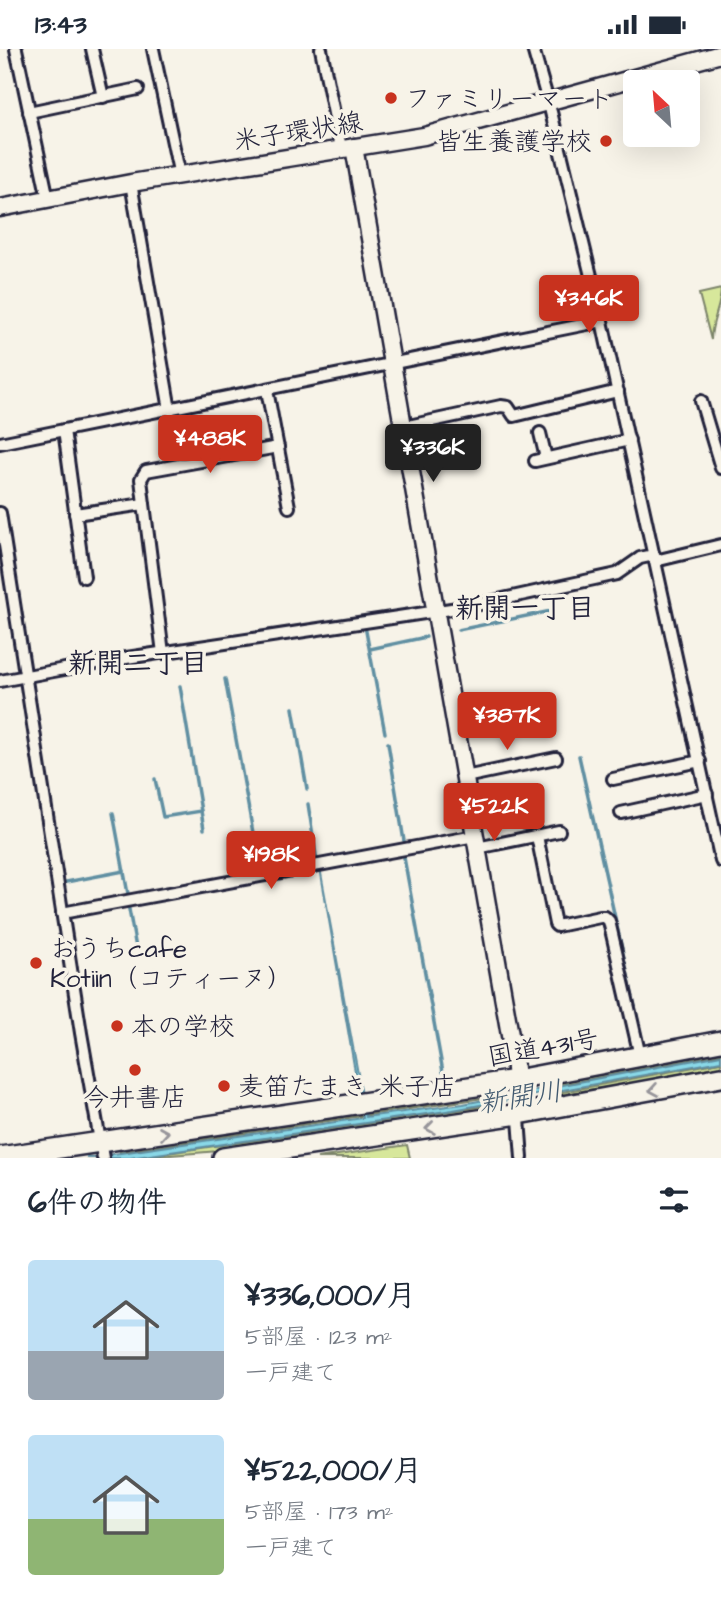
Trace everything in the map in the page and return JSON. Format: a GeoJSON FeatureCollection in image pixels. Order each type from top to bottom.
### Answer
{"type":"FeatureCollection","features":[{"type":"Feature","properties":{"kind":"highway","name":"国道431号"},"geometry":{"type":"LineString","coordinates":[[0,1157],[102,1149],[361,1103],[516,1084],[721,1041]]}},
{"type":"Feature","properties":{"kind":"highway"},"geometry":{"type":"LineString","coordinates":[[223,1158],[721,1077]]}},
{"type":"Feature","properties":{"kind":"street"},"geometry":{"type":"LineString","coordinates":[[16,49],[48,198]]}},
{"type":"Feature","properties":{"kind":"street"},"geometry":{"type":"LineString","coordinates":[[92,49],[103,97]]}},
{"type":"Feature","properties":{"kind":"street"},"geometry":{"type":"LineString","coordinates":[[153,49],[180,176]]}},
{"type":"Feature","properties":{"kind":"street"},"geometry":{"type":"LineString","coordinates":[[321,49],[347,147],[393,364],[514,1058],[522,1158]]}},
{"type":"Feature","properties":{"kind":"street"},"geometry":{"type":"LineString","coordinates":[[533,49],[602,321],[721,861]]}},
{"type":"Feature","properties":{"kind":"street","name":"米子環状線"},"geometry":{"type":"LineString","coordinates":[[0,208],[131,183],[424,136],[721,54]]}},
{"type":"Feature","properties":{"kind":"street"},"geometry":{"type":"LineString","coordinates":[[29,112],[138,89]]}},
{"type":"Feature","properties":{"kind":"street"},"geometry":{"type":"LineString","coordinates":[[131,183],[170,410]]}},
{"type":"Feature","properties":{"kind":"street"},"geometry":{"type":"LineString","coordinates":[[0,443],[602,321]]}},
{"type":"Feature","properties":{"kind":"street"},"geometry":{"type":"LineString","coordinates":[[267,390],[289,507]]}},
{"type":"Feature","properties":{"kind":"street"},"geometry":{"type":"LineString","coordinates":[[404,427],[501,406],[508,407],[514,416],[618,391]]}},
{"type":"Feature","properties":{"kind":"street"},"geometry":{"type":"LineString","coordinates":[[701,401],[721,468]]}},
{"type":"Feature","properties":{"kind":"street"},"geometry":{"type":"LineString","coordinates":[[64,430],[84,577]]}},
{"type":"Feature","properties":{"kind":"street"},"geometry":{"type":"LineString","coordinates":[[540,433],[541,459],[629,440]]}},
{"type":"Feature","properties":{"kind":"street"},"geometry":{"type":"LineString","coordinates":[[163,653],[141,479],[146,471],[278,447]]}},
{"type":"Feature","properties":{"kind":"street"},"geometry":{"type":"LineString","coordinates":[[75,514],[144,504]]}},
{"type":"Feature","properties":{"kind":"street"},"geometry":{"type":"LineString","coordinates":[[0,513],[62,913],[102,1149]]}},
{"type":"Feature","properties":{"kind":"street"},"geometry":{"type":"LineString","coordinates":[[0,681],[163,653],[471,607],[617,574],[640,558],[654,558],[721,545]]}},
{"type":"Feature","properties":{"kind":"street"},"geometry":{"type":"LineString","coordinates":[[465,777],[556,758]]}},
{"type":"Feature","properties":{"kind":"street"},"geometry":{"type":"LineString","coordinates":[[613,779],[700,761]]}},
{"type":"Feature","properties":{"kind":"street"},"geometry":{"type":"LineString","coordinates":[[621,813],[707,794]]}},
{"type":"Feature","properties":{"kind":"street"},"geometry":{"type":"LineString","coordinates":[[62,913],[476,842],[559,831]]}},
{"type":"Feature","properties":{"kind":"street"},"geometry":{"type":"LineString","coordinates":[[537,836],[555,924],[558,926],[600,917],[609,921],[640,1056]]}},
{"type":"Feature","properties":{"kind":"green space"},"geometry":{"type":"Polygon","coordinates":[[[721,289],[713,327],[711,340],[699,294],[721,289]]]}},
{"type":"Feature","properties":{"kind":"green space"},"geometry":{"type":"Polygon","coordinates":[[[721,1048],[721,1054],[550,1087],[549,1081],[721,1048]]]}},
{"type":"Feature","properties":{"kind":"green space"},"geometry":{"type":"Polygon","coordinates":[[[721,1062],[721,1069],[552,1096],[551,1094],[721,1062]]]}},
{"type":"Feature","properties":{"kind":"green space"},"geometry":{"type":"Polygon","coordinates":[[[490,1097],[120,1152],[119,1147],[382,1107],[435,1105],[490,1097]]]}},
{"type":"Feature","properties":{"kind":"green space"},"geometry":{"type":"Polygon","coordinates":[[[491,1105],[493,1112],[231,1150],[134,1158],[491,1105]]]}},
{"type":"Feature","properties":{"kind":"green space"},"geometry":{"type":"Polygon","coordinates":[[[407,1145],[410,1158],[317,1158],[407,1145]]]}},
{"type":"Feature","properties":{"kind":"water","name":"新開川"},"geometry":{"type":"Polygon","coordinates":[[[320,868],[366,1117],[463,1104],[721,1055],[721,1061],[453,1110],[130,1158],[86,1158],[363,1118],[320,868]]]}},
{"type":"Feature","properties":{"kind":"waterway"},"geometry":{"type":"LineString","coordinates":[[458,630],[551,611]]}},
{"type":"Feature","properties":{"kind":"waterway"},"geometry":{"type":"LineString","coordinates":[[365,626],[385,733]]}},
{"type":"Feature","properties":{"kind":"waterway"},"geometry":{"type":"LineString","coordinates":[[370,649],[426,637]]}},
{"type":"Feature","properties":{"kind":"waterway"},"geometry":{"type":"LineString","coordinates":[[225,679],[260,871]]}},
{"type":"Feature","properties":{"kind":"waterway"},"geometry":{"type":"LineString","coordinates":[[180,686],[204,829]]}},
{"type":"Feature","properties":{"kind":"waterway"},"geometry":{"type":"LineString","coordinates":[[293,708],[307,789]]}},
{"type":"Feature","properties":{"kind":"waterway"},"geometry":{"type":"LineString","coordinates":[[388,743],[404,841]]}},
{"type":"Feature","properties":{"kind":"waterway"},"geometry":{"type":"LineString","coordinates":[[579,756],[642,1039]]}},
{"type":"Feature","properties":{"kind":"waterway"},"geometry":{"type":"LineString","coordinates":[[155,779],[163,817],[201,811]]}},
{"type":"Feature","properties":{"kind":"waterway"},"geometry":{"type":"LineString","coordinates":[[308,804],[317,861]]}},
{"type":"Feature","properties":{"kind":"waterway"},"geometry":{"type":"LineString","coordinates":[[113,813],[128,894]]}},
{"type":"Feature","properties":{"kind":"waterway"},"geometry":{"type":"LineString","coordinates":[[403,852],[443,1072]]}},
{"type":"Feature","properties":{"kind":"waterway"},"geometry":{"type":"LineString","coordinates":[[61,883],[124,871]]}},
{"type":"Feature","properties":{"kind":"waterway"},"geometry":{"type":"LineString","coordinates":[[128,904],[136,948]]}},
{"type":"Feature","properties":{"kind":"place","name":"ファミリーマート"},"geometry":{"type":"Point","coordinates":[391,98]}},
{"type":"Feature","properties":{"kind":"place","name":"皆生養護学校"},"geometry":{"type":"Point","coordinates":[606,141]}},
{"type":"Feature","properties":{"kind":"place","name":"おうちcafe Kotiin（コティーヌ）"},"geometry":{"type":"Point","coordinates":[36,963]}},
{"type":"Feature","properties":{"kind":"place","name":"本の学校"},"geometry":{"type":"Point","coordinates":[117,1026]}},
{"type":"Feature","properties":{"kind":"place","name":"今井書店"},"geometry":{"type":"Point","coordinates":[135,1070]}},
{"type":"Feature","properties":{"kind":"place","name":"麦笛たまき 米子店"},"geometry":{"type":"Point","coordinates":[224,1086]}},
{"type":"Feature","properties":{"kind":"district","name":"新開一丁目"},"geometry":{"type":"Point","coordinates":[525,607]}},
{"type":"Feature","properties":{"kind":"district","name":"新開二丁目"},"geometry":{"type":"Point","coordinates":[138,662]}}]}
